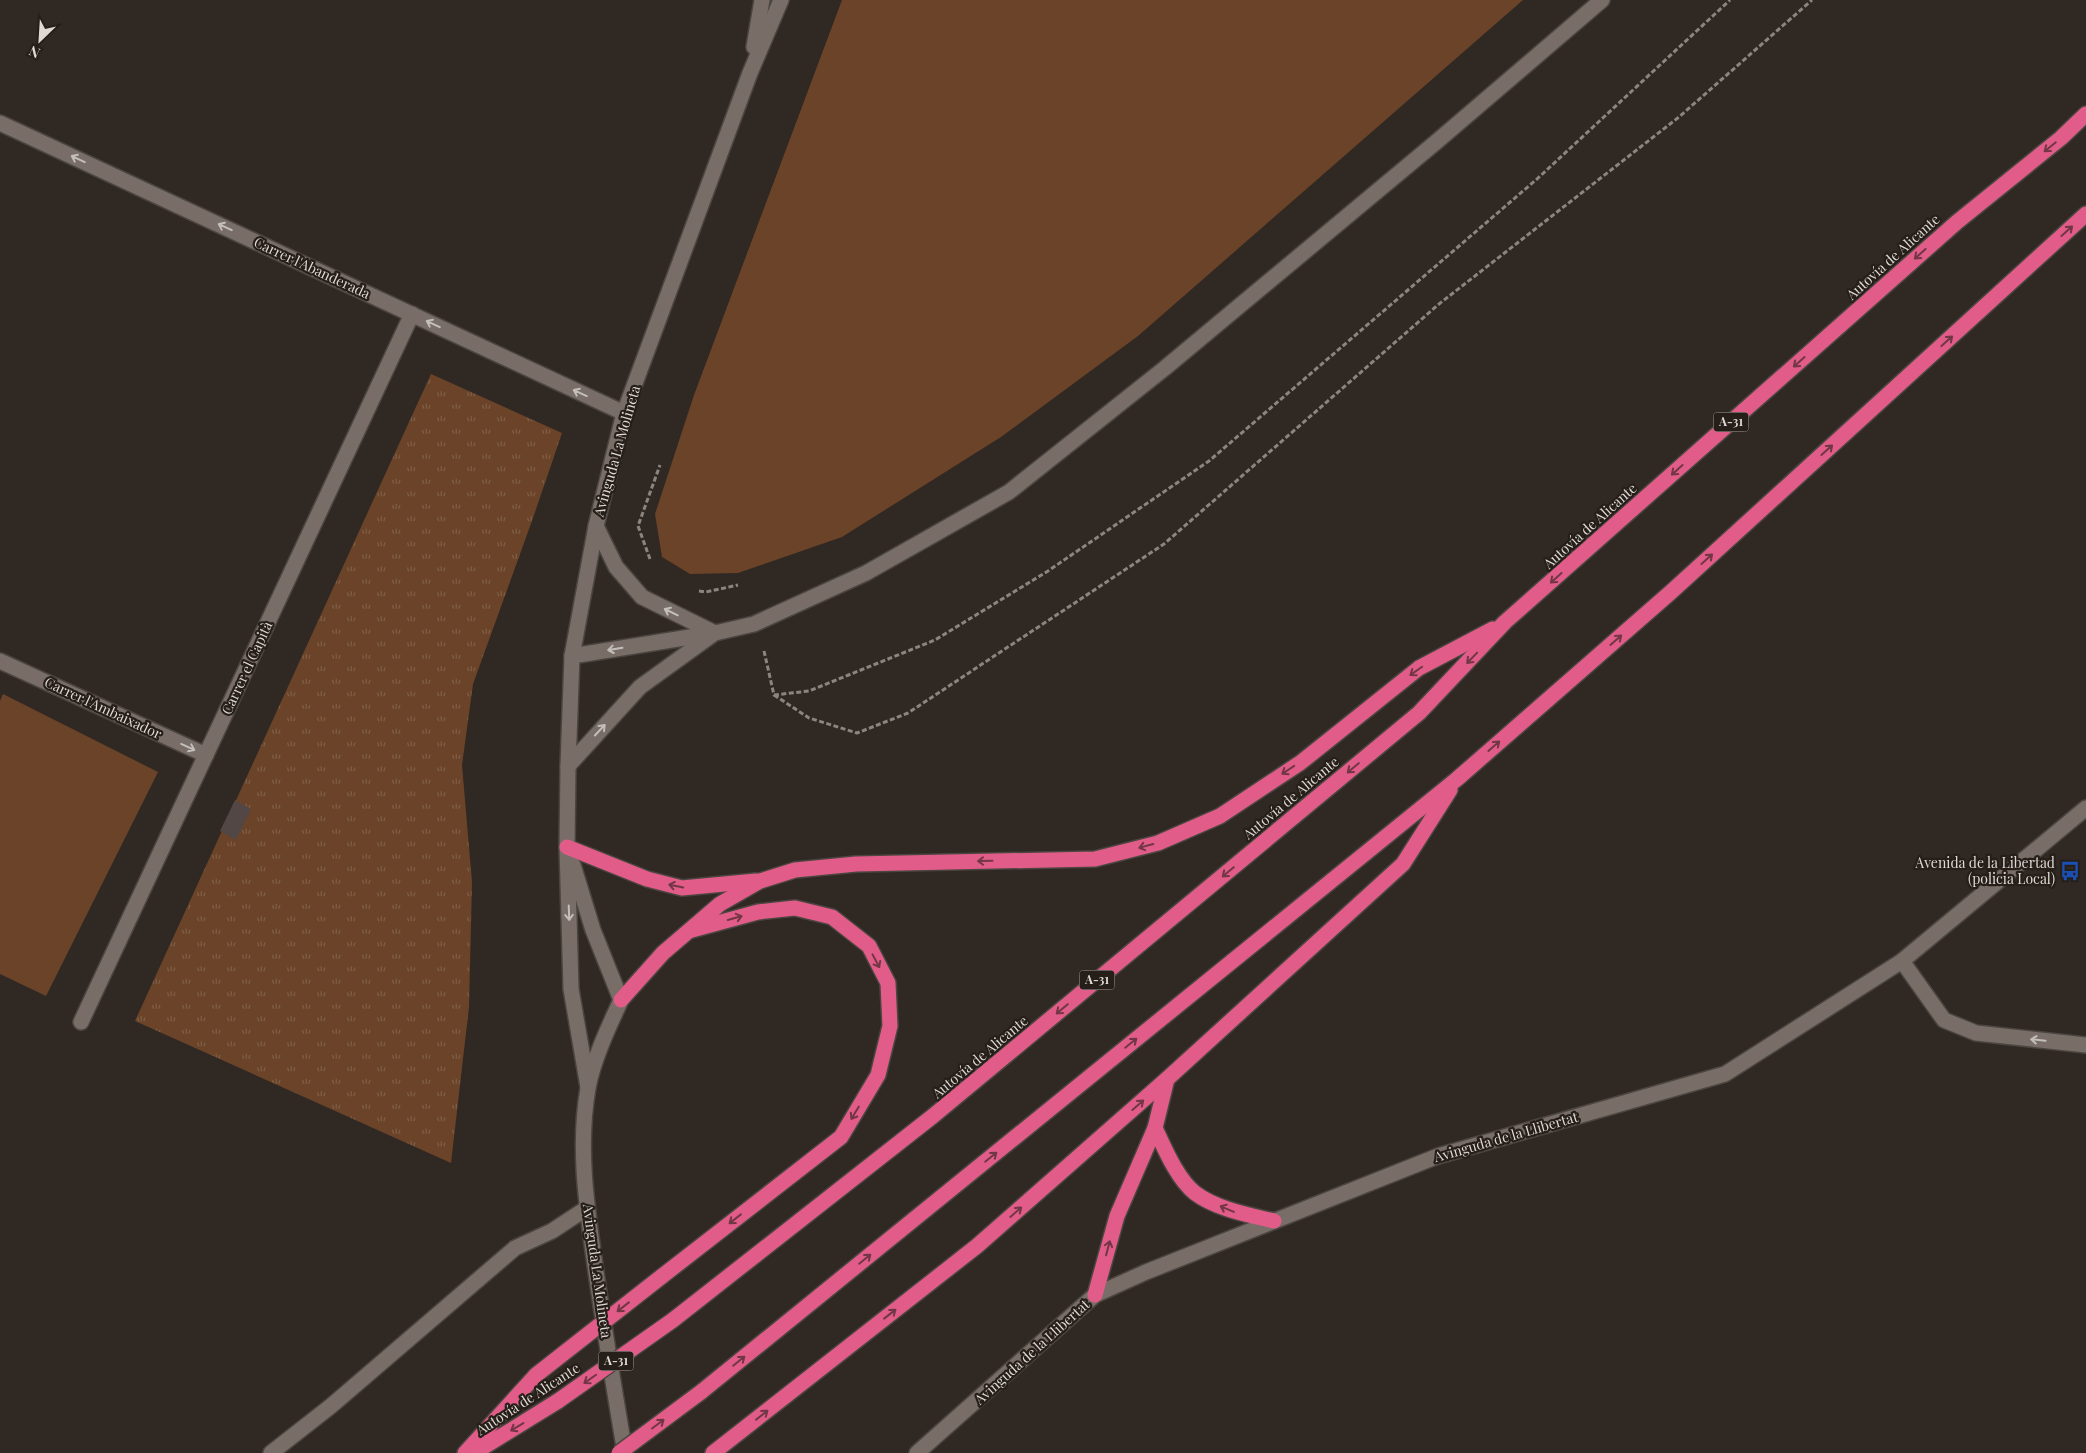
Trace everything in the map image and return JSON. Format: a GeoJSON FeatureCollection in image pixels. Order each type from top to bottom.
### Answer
{"type":"FeatureCollection","features":[{"type":"Feature","properties":{"kind":"highway","name":"Autovía de Alicante"},"geometry":{"type":"LineString","coordinates":[[474,1453],[558,1402],[673,1320],[933,1116],[1419,713],[1506,622],[1957,222],[2061,138],[2086,114]]}},
{"type":"Feature","properties":{"kind":"highway"},"geometry":{"type":"LineString","coordinates":[[619,1453],[701,1392],[1457,779],[1670,592],[2086,214]]}},
{"type":"Feature","properties":{"kind":"highway"},"geometry":{"type":"LineString","coordinates":[[567,847],[647,880],[682,888],[760,880],[795,870],[856,864],[1095,859],[1158,843],[1220,816],[1300,763],[1418,668],[1506,622]]}},
{"type":"Feature","properties":{"kind":"highway"},"geometry":{"type":"LineString","coordinates":[[718,1449],[976,1246],[1167,1079],[1403,864],[1457,779]]}},
{"type":"Feature","properties":{"kind":"highway"},"geometry":{"type":"LineString","coordinates":[[621,1000],[662,953],[720,904],[760,880]]}},
{"type":"Feature","properties":{"kind":"highway"},"geometry":{"type":"LineString","coordinates":[[465,1453],[536,1375],[841,1137],[878,1076],[890,1026],[888,983],[869,946],[832,917],[795,908],[758,912],[688,932]]}},
{"type":"Feature","properties":{"kind":"highway"},"geometry":{"type":"LineString","coordinates":[[1095,1295],[1117,1216],[1155,1128],[1167,1079]]}},
{"type":"Feature","properties":{"kind":"highway"},"geometry":{"type":"LineString","coordinates":[[1155,1128],[1171,1162],[1194,1193],[1230,1211],[1274,1221]]}},
{"type":"Feature","properties":{"kind":"street","name":"Avinguda La Molineta"},"geometry":{"type":"LineString","coordinates":[[750,73],[762,0]]}},
{"type":"Feature","properties":{"kind":"street","name":"Avinguda La Molineta"},"geometry":{"type":"LineString","coordinates":[[588,1087],[571,989],[567,847],[572,656],[596,526],[624,413],[750,73],[781,0]]}},
{"type":"Feature","properties":{"kind":"street"},"geometry":{"type":"LineString","coordinates":[[572,656],[715,633],[754,624],[866,573],[1009,492],[1165,368],[1435,143],[1602,0]]}},
{"type":"Feature","properties":{"kind":"street","name":"Carrer l'Abanderada"},"geometry":{"type":"LineString","coordinates":[[0,122],[624,413]]}},
{"type":"Feature","properties":{"kind":"street","name":"Carrer el Capità"},"geometry":{"type":"LineString","coordinates":[[81,1022],[412,314]]}},
{"type":"Feature","properties":{"kind":"street"},"geometry":{"type":"LineString","coordinates":[[596,526],[616,567],[642,597],[715,633]]}},
{"type":"Feature","properties":{"kind":"street"},"geometry":{"type":"LineString","coordinates":[[568,766],[640,687],[715,633]]}},
{"type":"Feature","properties":{"kind":"street","name":"Carrer l'Ambaixador"},"geometry":{"type":"LineString","coordinates":[[0,661],[206,755]]}},
{"type":"Feature","properties":{"kind":"street","name":"Avinguda de la Llibertat"},"geometry":{"type":"LineString","coordinates":[[917,1453],[1095,1295],[1146,1272],[1438,1156],[1726,1074],[1902,961],[2086,808]]}},
{"type":"Feature","properties":{"kind":"street","name":"Avinguda La Molineta"},"geometry":{"type":"LineString","coordinates":[[567,847],[593,930],[621,1000],[607,1030],[588,1087],[583,1141],[587,1208],[625,1453]]}},
{"type":"Feature","properties":{"kind":"street"},"geometry":{"type":"LineString","coordinates":[[1902,961],[1944,1020],[1976,1033],[2086,1044]]}},
{"type":"Feature","properties":{"kind":"street"},"geometry":{"type":"LineString","coordinates":[[271,1453],[331,1406],[515,1248],[552,1231],[587,1208]]}},
{"type":"Feature","properties":{"kind":"path"},"geometry":{"type":"LineString","coordinates":[[774,695],[809,691],[935,640],[1048,571],[1209,461],[1537,179],[1730,0]]}},
{"type":"Feature","properties":{"kind":"path"},"geometry":{"type":"LineString","coordinates":[[763,646],[774,695],[809,718],[857,732],[908,713],[1164,544],[1439,304],[1679,117],[1812,0]]}},
{"type":"Feature","properties":{"kind":"path"},"geometry":{"type":"LineString","coordinates":[[652,564],[638,526],[660,465]]}},
{"type":"Feature","properties":{"kind":"path"},"geometry":{"type":"LineString","coordinates":[[691,588],[706,592],[738,585]]}},
{"type":"Feature","properties":{"kind":"green space"},"geometry":{"type":"Polygon","coordinates":[[[842,0],[1523,0],[1138,336],[1001,437],[842,537],[738,573],[690,574],[662,557],[655,514],[694,395],[842,0]]]}},
{"type":"Feature","properties":{"kind":"green space"},"geometry":{"type":"Polygon","coordinates":[[[431,374],[562,433],[473,684],[462,765],[472,882],[469,1007],[451,1163],[135,1021],[431,374]]]}},
{"type":"Feature","properties":{"kind":"green space"},"geometry":{"type":"Polygon","coordinates":[[[3,694],[158,772],[46,996],[0,974],[0,701],[3,694]]]}},
{"type":"Feature","properties":{"kind":"building"},"geometry":{"type":"Polygon","coordinates":[[[235,800],[251,809],[236,840],[220,831],[235,800]]]}},
{"type":"Feature","properties":{"kind":"place","name":"Avenida de la Libertad (policia Local)"},"geometry":{"type":"Point","coordinates":[2070,871]}}]}
